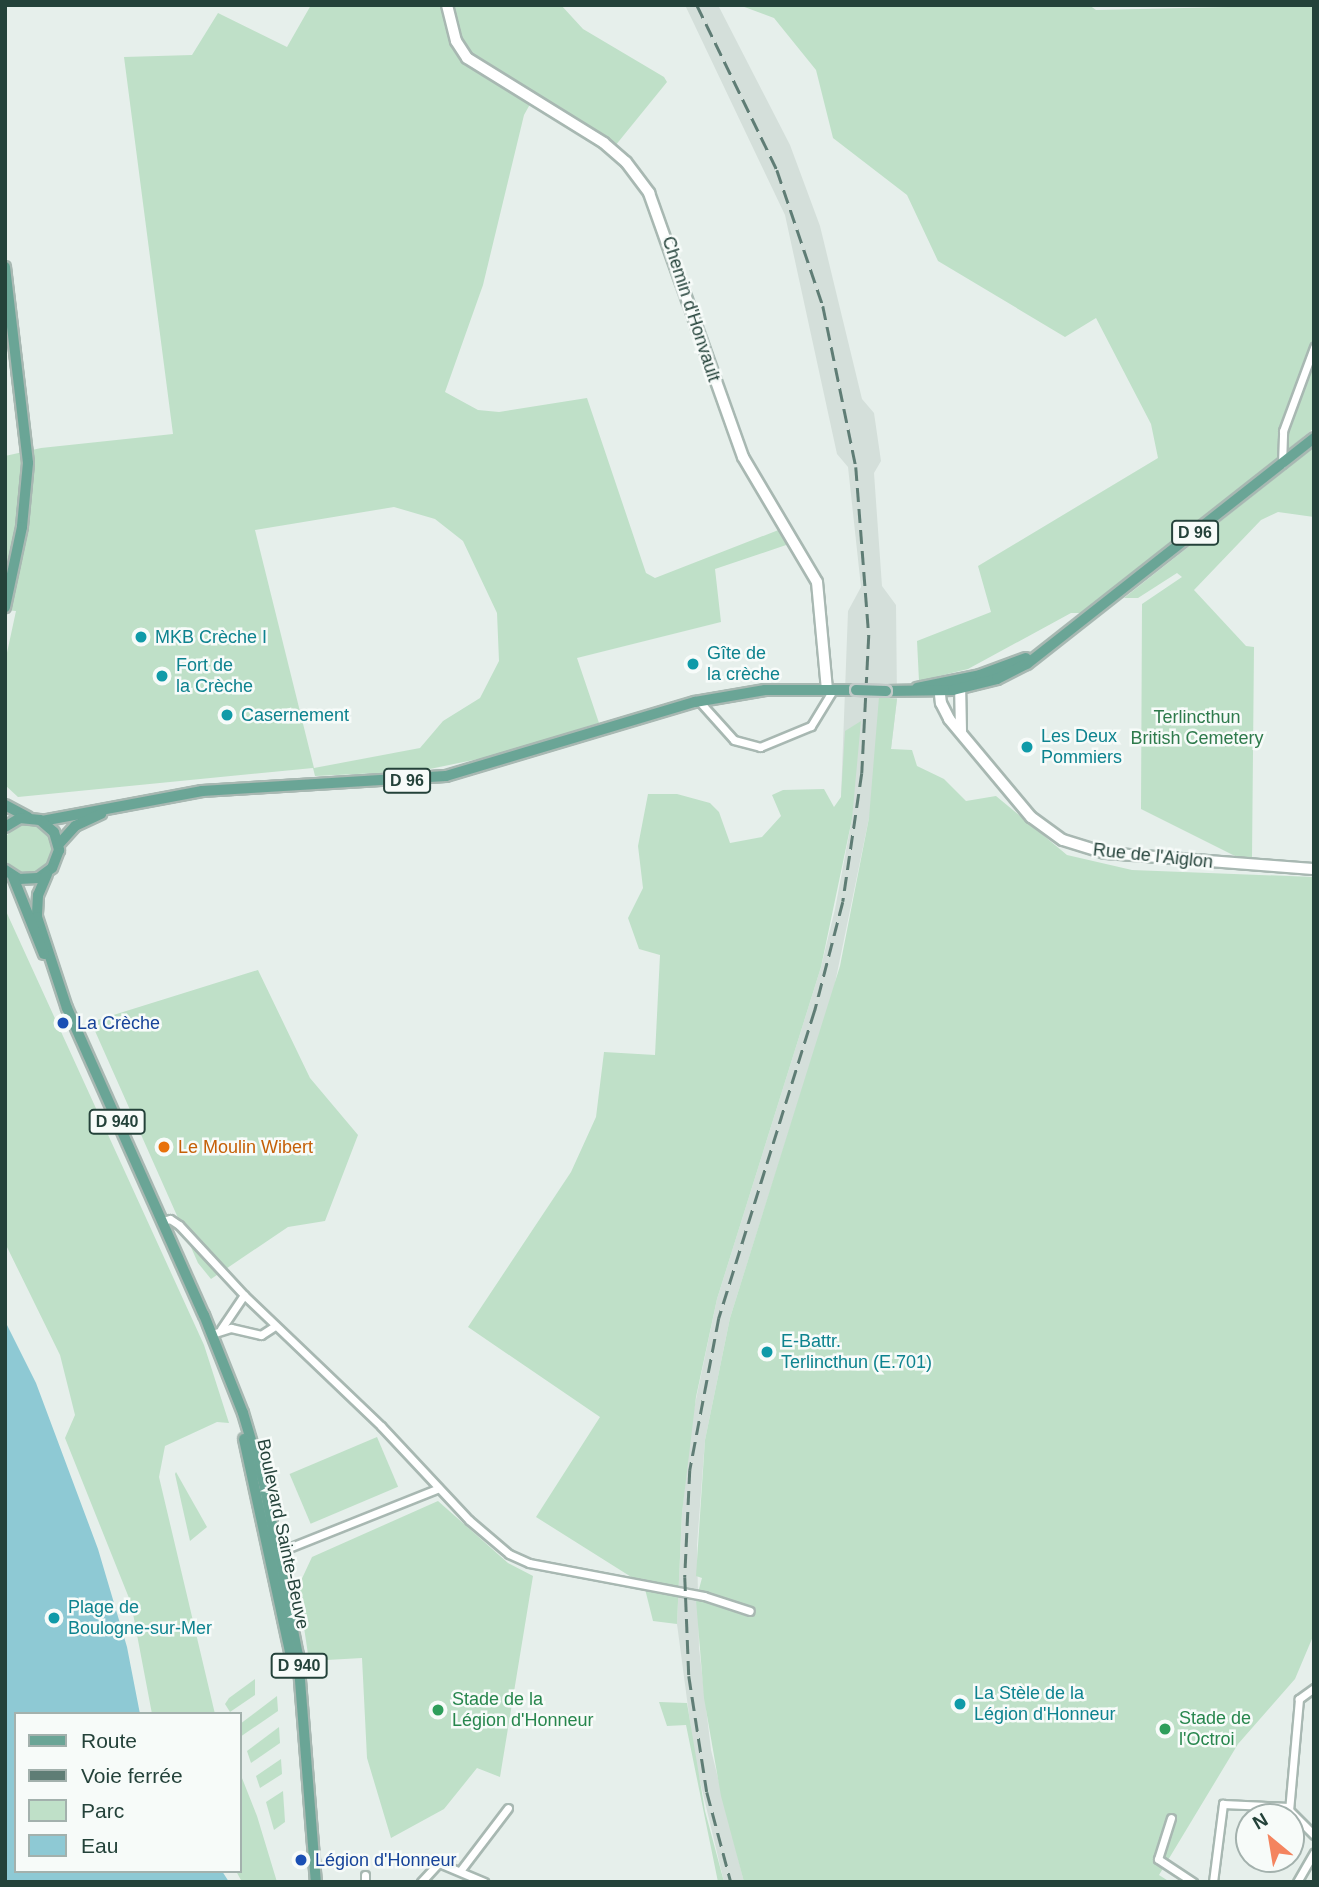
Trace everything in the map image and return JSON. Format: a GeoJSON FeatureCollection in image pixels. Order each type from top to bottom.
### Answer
{"type":"FeatureCollection","features":[{"type":"Feature","properties":{"kind":"main road"},"geometry":{"type":"LineString","coordinates":[[5,267],[28,463],[24,519],[5,607]]}},
{"type":"Feature","properties":{"kind":"main road","name":"D 96"},"geometry":{"type":"LineString","coordinates":[[42,821],[174,795],[424,779],[497,764],[699,701],[757,691],[886,691],[960,685],[1021,660],[1076,628],[1314,438]]}},
{"type":"Feature","properties":{"kind":"main road"},"geometry":{"type":"LineString","coordinates":[[5,593],[11,575]]}},
{"type":"Feature","properties":{"kind":"main road","name":"D 96"},"geometry":{"type":"LineString","coordinates":[[59,844],[72,829],[90,818],[174,795]]}},
{"type":"Feature","properties":{"kind":"main road"},"geometry":{"type":"LineString","coordinates":[[5,805],[42,821],[54,832],[59,844],[56,863],[47,874],[32,880],[9,874]]}},
{"type":"Feature","properties":{"kind":"main road"},"geometry":{"type":"LineString","coordinates":[[5,827],[28,817]]}},
{"type":"Feature","properties":{"kind":"main road","name":"D 940"},"geometry":{"type":"LineString","coordinates":[[9,874],[24,896],[33,934],[57,978]]}},
{"type":"Feature","properties":{"kind":"main road","name":"D 940"},"geometry":{"type":"LineString","coordinates":[[47,874],[36,912],[57,978]]}},
{"type":"Feature","properties":{"kind":"main road","name":"Boulevard Sainte-Beuve"},"geometry":{"type":"LineString","coordinates":[[57,978],[78,1037],[162,1222],[216,1332],[224,1364],[246,1420],[300,1675],[316,1882]]}},
{"type":"Feature","properties":{"kind":"main road","name":"Boulevard Sainte-Beuve"},"geometry":{"type":"LineString","coordinates":[[276,1553],[294,1676],[309,1882]]}},
{"type":"Feature","properties":{"kind":"street","name":"Chemin d'Honvault"},"geometry":{"type":"LineString","coordinates":[[447,5],[456,41],[467,58],[610,148],[652,198],[743,457],[814,576],[830,690]]}},
{"type":"Feature","properties":{"kind":"street"},"geometry":{"type":"LineString","coordinates":[[1282,464],[1283,431],[1314,347]]}},
{"type":"Feature","properties":{"kind":"street"},"geometry":{"type":"LineString","coordinates":[[960,685],[961,731]]}},
{"type":"Feature","properties":{"kind":"street","name":"Rue de l'Aiglon"},"geometry":{"type":"LineString","coordinates":[[939,688],[946,715],[1012,795],[1051,833],[1091,851],[1314,869]]}},
{"type":"Feature","properties":{"kind":"street"},"geometry":{"type":"LineString","coordinates":[[699,701],[734,740],[760,747],[814,724],[830,690]]}},
{"type":"Feature","properties":{"kind":"street"},"geometry":{"type":"LineString","coordinates":[[162,1222],[170,1219],[179,1224],[244,1295],[351,1395],[489,1539],[523,1562],[704,1596],[750,1611]]}},
{"type":"Feature","properties":{"kind":"street"},"geometry":{"type":"LineString","coordinates":[[216,1332],[244,1295]]}},
{"type":"Feature","properties":{"kind":"street"},"geometry":{"type":"LineString","coordinates":[[216,1332],[235,1328],[261,1335],[275,1325]]}},
{"type":"Feature","properties":{"kind":"street"},"geometry":{"type":"LineString","coordinates":[[276,1553],[439,1488]]}},
{"type":"Feature","properties":{"kind":"street"},"geometry":{"type":"LineString","coordinates":[[1289,1803],[1299,1699],[1314,1688]]}},
{"type":"Feature","properties":{"kind":"street"},"geometry":{"type":"LineString","coordinates":[[1213,1882],[1223,1804],[1235,1805]]}},
{"type":"Feature","properties":{"kind":"street"},"geometry":{"type":"LineString","coordinates":[[460,1871],[508,1808]]}},
{"type":"Feature","properties":{"kind":"street"},"geometry":{"type":"LineString","coordinates":[[1171,1818],[1158,1859],[1193,1882]]}},
{"type":"Feature","properties":{"kind":"street"},"geometry":{"type":"LineString","coordinates":[[1297,1882],[1314,1853]]}},
{"type":"Feature","properties":{"kind":"street"},"geometry":{"type":"LineString","coordinates":[[421,1882],[437,1864],[484,1882]]}},
{"type":"Feature","properties":{"kind":"shaded area"},"geometry":{"type":"Polygon","coordinates":[[[685,5],[718,5],[790,145],[820,226],[862,399],[874,413],[881,461],[874,473],[882,586],[896,605],[897,699],[891,749],[869,818],[834,988],[730,1318],[705,1440],[697,1545],[699,1648],[711,1750],[744,1882],[724,1882],[695,1760],[677,1624],[682,1513],[691,1423],[717,1299],[821,967],[835,909],[852,819],[841,797],[848,611],[861,587],[848,467],[837,454],[785,215],[685,5]]]}},
{"type":"Feature","properties":{"kind":"green space"},"geometry":{"type":"Polygon","coordinates":[[[311,5],[561,5],[583,29],[664,77],[667,82],[615,146],[534,97],[524,115],[483,285],[445,392],[478,410],[499,412],[587,398],[646,573],[655,578],[781,529],[792,543],[715,569],[721,622],[577,658],[599,723],[488,757],[420,771],[315,776],[313,768],[18,797],[5,785],[5,662],[16,611],[5,610],[5,456],[41,448],[173,434],[124,57],[192,55],[218,13],[287,47],[311,5]],[[394,507],[255,530],[314,768],[420,748],[443,721],[480,698],[499,661],[497,613],[463,541],[435,519],[394,507]]]}},
{"type":"Feature","properties":{"kind":"green space"},"geometry":{"type":"Polygon","coordinates":[[[739,5],[1089,5],[1096,10],[1314,5],[1314,428],[1088,613],[1071,613],[968,669],[919,681],[917,641],[991,612],[978,566],[1158,458],[1151,424],[1096,318],[1065,337],[938,261],[907,195],[833,138],[816,70],[774,18],[739,5]]]}},
{"type":"Feature","properties":{"kind":"green space","name":"Terlincthun British Cemetery"},"geometry":{"type":"Polygon","coordinates":[[[1314,447],[1314,517],[1278,512],[1261,520],[1194,590],[1246,646],[1254,647],[1252,858],[1235,856],[1141,809],[1142,604],[1182,577],[1177,573],[1138,598],[1124,598],[1314,447]]]}},
{"type":"Feature","properties":{"kind":"green space"},"geometry":{"type":"Polygon","coordinates":[[[879,697],[897,699],[891,749],[912,750],[917,766],[944,779],[966,801],[996,796],[1067,855],[1132,870],[1314,877],[1314,1634],[1295,1679],[1238,1744],[1159,1875],[1170,1882],[744,1882],[721,1796],[704,1698],[696,1600],[702,1578],[696,1576],[705,1440],[730,1318],[840,966],[869,818],[879,697]]]}},
{"type":"Feature","properties":{"kind":"green space"},"geometry":{"type":"Polygon","coordinates":[[[861,721],[852,819],[821,967],[717,1299],[696,1397],[682,1513],[677,1624],[653,1621],[644,1585],[536,1517],[600,1417],[468,1327],[571,1172],[596,1117],[604,1052],[655,1055],[660,955],[639,949],[628,918],[643,888],[638,846],[648,794],[677,794],[710,803],[719,812],[730,843],[762,837],[781,816],[772,795],[783,790],[824,789],[834,807],[841,797],[845,731],[861,721]]]}},
{"type":"Feature","properties":{"kind":"green space"},"geometry":{"type":"Polygon","coordinates":[[[28,824],[46,831],[53,849],[46,867],[28,874],[10,867],[3,849],[10,831],[28,824]]]}},
{"type":"Feature","properties":{"kind":"green space"},"geometry":{"type":"Polygon","coordinates":[[[5,909],[204,1345],[229,1423],[217,1422],[165,1446],[159,1477],[215,1712],[152,1712],[131,1603],[65,1438],[75,1415],[60,1355],[5,1243],[5,909]]]}},
{"type":"Feature","properties":{"kind":"green space"},"geometry":{"type":"Polygon","coordinates":[[[258,970],[310,1078],[358,1135],[325,1221],[288,1227],[211,1279],[198,1263],[91,1022],[258,970]]]}},
{"type":"Feature","properties":{"kind":"green space"},"geometry":{"type":"Polygon","coordinates":[[[377,1437],[398,1487],[311,1524],[290,1474],[377,1437]]]}},
{"type":"Feature","properties":{"kind":"green space"},"geometry":{"type":"Polygon","coordinates":[[[176,1472],[207,1527],[190,1541],[175,1474],[176,1472]]]}},
{"type":"Feature","properties":{"kind":"green space","name":"Stade de la Légion d'Honneur"},"geometry":{"type":"Polygon","coordinates":[[[438,1501],[508,1563],[533,1576],[500,1777],[477,1768],[444,1809],[391,1838],[367,1758],[362,1658],[309,1661],[298,1587],[312,1557],[438,1501]]]}},
{"type":"Feature","properties":{"kind":"green space"},"geometry":{"type":"Polygon","coordinates":[[[255,1679],[255,1695],[230,1712],[225,1704],[229,1698],[255,1679]]]}},
{"type":"Feature","properties":{"kind":"green space"},"geometry":{"type":"Polygon","coordinates":[[[277,1696],[278,1711],[242,1736],[242,1722],[277,1696]]]}},
{"type":"Feature","properties":{"kind":"green space"},"geometry":{"type":"Polygon","coordinates":[[[659,1702],[687,1703],[705,1811],[724,1882],[718,1882],[686,1725],[667,1726],[659,1702]]]}},
{"type":"Feature","properties":{"kind":"green space"},"geometry":{"type":"Polygon","coordinates":[[[279,1727],[280,1743],[251,1763],[247,1751],[279,1727]]]}},
{"type":"Feature","properties":{"kind":"green space"},"geometry":{"type":"Polygon","coordinates":[[[281,1759],[282,1774],[260,1788],[256,1776],[281,1759]]]}},
{"type":"Feature","properties":{"kind":"green space"},"geometry":{"type":"Polygon","coordinates":[[[242,1778],[257,1816],[277,1882],[242,1882],[237,1873],[242,1873],[242,1778]]]}},
{"type":"Feature","properties":{"kind":"green space"},"geometry":{"type":"Polygon","coordinates":[[[283,1791],[285,1822],[274,1830],[266,1802],[283,1791]]]}},
{"type":"Feature","properties":{"kind":"water","name":"Plage de Boulogne-sur-Mer"},"geometry":{"type":"Polygon","coordinates":[[[5,1321],[36,1383],[98,1549],[127,1647],[140,1712],[14,1712],[14,1873],[223,1873],[229,1882],[5,1882],[5,1321]]]}},
{"type":"Feature","properties":{"kind":"railway"},"geometry":{"type":"LineString","coordinates":[[697,5],[777,170],[823,306],[856,467],[869,635],[862,773],[843,902],[815,1010],[719,1318],[690,1470],[685,1577],[689,1676],[707,1792],[731,1882]]}},
{"type":"Feature","properties":{"kind":"place","name":"MKB Crèche I"},"geometry":{"type":"Point","coordinates":[141,637]}},
{"type":"Feature","properties":{"kind":"place","name":"Gîte de la crèche"},"geometry":{"type":"Point","coordinates":[693,664]}},
{"type":"Feature","properties":{"kind":"place","name":"Fort de la Crèche"},"geometry":{"type":"Point","coordinates":[162,676]}},
{"type":"Feature","properties":{"kind":"place","name":"Casernement"},"geometry":{"type":"Point","coordinates":[227,715]}},
{"type":"Feature","properties":{"kind":"place","name":"Les Deux Pommiers"},"geometry":{"type":"Point","coordinates":[1027,747]}},
{"type":"Feature","properties":{"kind":"place","name":"La Crèche"},"geometry":{"type":"Point","coordinates":[63,1023]}},
{"type":"Feature","properties":{"kind":"place","name":"Le Moulin Wibert"},"geometry":{"type":"Point","coordinates":[164,1147]}},
{"type":"Feature","properties":{"kind":"place","name":"E-Battr. Terlincthun (E.701)"},"geometry":{"type":"Point","coordinates":[767,1352]}},
{"type":"Feature","properties":{"kind":"place","name":"Plage de Boulogne-sur-Mer"},"geometry":{"type":"Point","coordinates":[54,1618]}},
{"type":"Feature","properties":{"kind":"place","name":"La Stèle de la Légion d'Honneur"},"geometry":{"type":"Point","coordinates":[960,1704]}},
{"type":"Feature","properties":{"kind":"place","name":"Stade de la Légion d'Honneur"},"geometry":{"type":"Point","coordinates":[438,1710]}},
{"type":"Feature","properties":{"kind":"place","name":"Stade de l'Octroi"},"geometry":{"type":"Point","coordinates":[1165,1729]}},
{"type":"Feature","properties":{"kind":"place","name":"Légion d'Honneur"},"geometry":{"type":"Point","coordinates":[301,1860]}}]}
